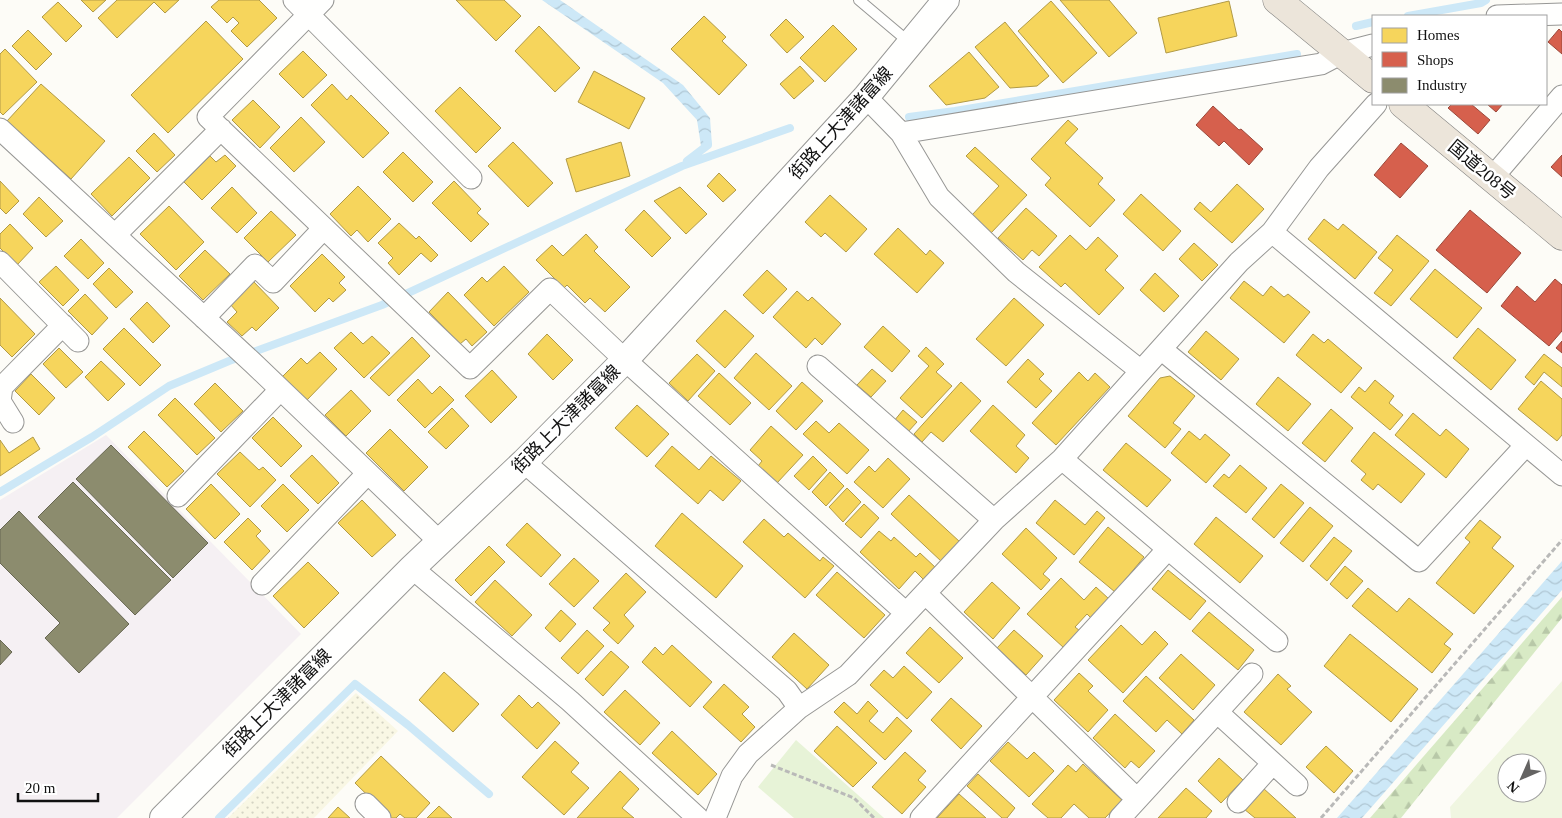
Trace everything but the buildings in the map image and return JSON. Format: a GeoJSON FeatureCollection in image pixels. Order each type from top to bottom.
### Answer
{"type":"FeatureCollection","features":[{"type":"Feature","properties":{"kind":"highway"},"geometry":{"type":"LineString","coordinates":[[1277,0],[1372,78]]}},
{"type":"Feature","properties":{"kind":"highway","name":"国道208号"},"geometry":{"type":"LineString","coordinates":[[1404,105],[1562,236]]}},
{"type":"Feature","properties":{"kind":"street","name":"街路上大津諸富線"},"geometry":{"type":"LineString","coordinates":[[166,817],[412,568],[524,462],[625,360],[866,97],[946,0]]}},
{"type":"Feature","properties":{"kind":"street"},"geometry":{"type":"LineString","coordinates":[[471,178],[309,5],[208,116],[470,368],[550,289],[625,360],[906,613]]}},
{"type":"Feature","properties":{"kind":"street"},"geometry":{"type":"LineString","coordinates":[[1530,15],[1562,14]]}},
{"type":"Feature","properties":{"kind":"street"},"geometry":{"type":"LineString","coordinates":[[901,133],[1321,64],[1342,53],[1372,45]]}},
{"type":"Feature","properties":{"kind":"street"},"geometry":{"type":"LineString","coordinates":[[1492,178],[1562,96]]}},
{"type":"Feature","properties":{"kind":"street"},"geometry":{"type":"LineString","coordinates":[[866,97],[901,133],[939,197],[1008,266],[1141,371]]}},
{"type":"Feature","properties":{"kind":"street"},"geometry":{"type":"LineString","coordinates":[[715,818],[732,776],[748,754],[799,708],[848,675],[994,520],[1062,458],[1248,252],[1272,232],[1319,168],[1375,105]]}},
{"type":"Feature","properties":{"kind":"street"},"geometry":{"type":"LineString","coordinates":[[0,129],[236,348],[440,542]]}},
{"type":"Feature","properties":{"kind":"street"},"geometry":{"type":"LineString","coordinates":[[115,235],[221,129]]}},
{"type":"Feature","properties":{"kind":"street"},"geometry":{"type":"LineString","coordinates":[[204,318],[255,265],[272,282],[324,228]]}},
{"type":"Feature","properties":{"kind":"street"},"geometry":{"type":"LineString","coordinates":[[1272,232],[1562,475]]}},
{"type":"Feature","properties":{"kind":"street"},"geometry":{"type":"LineString","coordinates":[[0,262],[78,341]]}},
{"type":"Feature","properties":{"kind":"street"},"geometry":{"type":"LineString","coordinates":[[13,422],[0,401],[2,387],[63,325]]}},
{"type":"Feature","properties":{"kind":"street"},"geometry":{"type":"LineString","coordinates":[[1161,349],[1419,561],[1526,445]]}},
{"type":"Feature","properties":{"kind":"street"},"geometry":{"type":"LineString","coordinates":[[818,366],[994,520]]}},
{"type":"Feature","properties":{"kind":"street"},"geometry":{"type":"LineString","coordinates":[[178,496],[280,390]]}},
{"type":"Feature","properties":{"kind":"street"},"geometry":{"type":"LineString","coordinates":[[1062,458],[1277,640]]}},
{"type":"Feature","properties":{"kind":"street"},"geometry":{"type":"LineString","coordinates":[[524,462],[787,691],[799,708]]}},
{"type":"Feature","properties":{"kind":"street"},"geometry":{"type":"LineString","coordinates":[[262,584],[368,473]]}},
{"type":"Feature","properties":{"kind":"street"},"geometry":{"type":"LineString","coordinates":[[921,818],[1168,549]]}},
{"type":"Feature","properties":{"kind":"street"},"geometry":{"type":"LineString","coordinates":[[412,568],[570,701],[698,818]]}},
{"type":"Feature","properties":{"kind":"street"},"geometry":{"type":"LineString","coordinates":[[925,593],[1137,799]]}},
{"type":"Feature","properties":{"kind":"street"},"geometry":{"type":"LineString","coordinates":[[1120,818],[1252,674]]}},
{"type":"Feature","properties":{"kind":"street"},"geometry":{"type":"LineString","coordinates":[[1217,712],[1297,785]]}},
{"type":"Feature","properties":{"kind":"street"},"geometry":{"type":"LineString","coordinates":[[1238,802],[1273,763]]}},
{"type":"Feature","properties":{"kind":"lane"},"geometry":{"type":"LineString","coordinates":[[859,0],[911,43]]}},
{"type":"Feature","properties":{"kind":"path"},"geometry":{"type":"LineString","coordinates":[[1321,818],[1562,540]]}},
{"type":"Feature","properties":{"kind":"path"},"geometry":{"type":"LineString","coordinates":[[748,754],[763,762],[854,798],[874,818]]}},
{"type":"Feature","properties":{"kind":"shaded area"},"geometry":{"type":"Polygon","coordinates":[[[106,435],[301,634],[117,818],[0,818],[0,500],[106,435]]]}},
{"type":"Feature","properties":{"kind":"shaded area"},"geometry":{"type":"Polygon","coordinates":[[[356,693],[398,731],[314,818],[228,818],[356,693]]]}},
{"type":"Feature","properties":{"kind":"green space"},"geometry":{"type":"Polygon","coordinates":[[[1562,597],[1562,618],[1401,818],[1370,818],[1562,597]]]}},
{"type":"Feature","properties":{"kind":"green space"},"geometry":{"type":"Polygon","coordinates":[[[1562,681],[1562,818],[1451,818],[1450,807],[1497,754],[1497,803],[1547,803],[1547,753],[1498,753],[1562,681]]]}},
{"type":"Feature","properties":{"kind":"green space"},"geometry":{"type":"Polygon","coordinates":[[[796,740],[884,818],[794,818],[758,787],[796,740]]]}},
{"type":"Feature","properties":{"kind":"water"},"geometry":{"type":"Polygon","coordinates":[[[542,0],[560,0],[683,85],[710,118],[712,145],[701,146],[697,120],[663,83],[542,0]]]}},
{"type":"Feature","properties":{"kind":"water"},"geometry":{"type":"Polygon","coordinates":[[[1562,561],[1562,590],[1362,818],[1337,818],[1562,561]]]}},
{"type":"Feature","properties":{"kind":"waterway"},"geometry":{"type":"LineString","coordinates":[[1414,15],[1481,3],[1486,0]]}},
{"type":"Feature","properties":{"kind":"waterway"},"geometry":{"type":"LineString","coordinates":[[1356,26],[1372,22]]}},
{"type":"Feature","properties":{"kind":"waterway"},"geometry":{"type":"LineString","coordinates":[[909,117],[1297,54]]}},
{"type":"Feature","properties":{"kind":"waterway"},"geometry":{"type":"LineString","coordinates":[[0,492],[92,437],[169,386],[229,361],[382,305],[682,166],[790,128]]}},
{"type":"Feature","properties":{"kind":"waterway"},"geometry":{"type":"LineString","coordinates":[[687,161],[708,145],[706,135]]}},
{"type":"Feature","properties":{"kind":"waterway"},"geometry":{"type":"LineString","coordinates":[[219,818],[355,684],[408,725],[489,794]]}}]}
